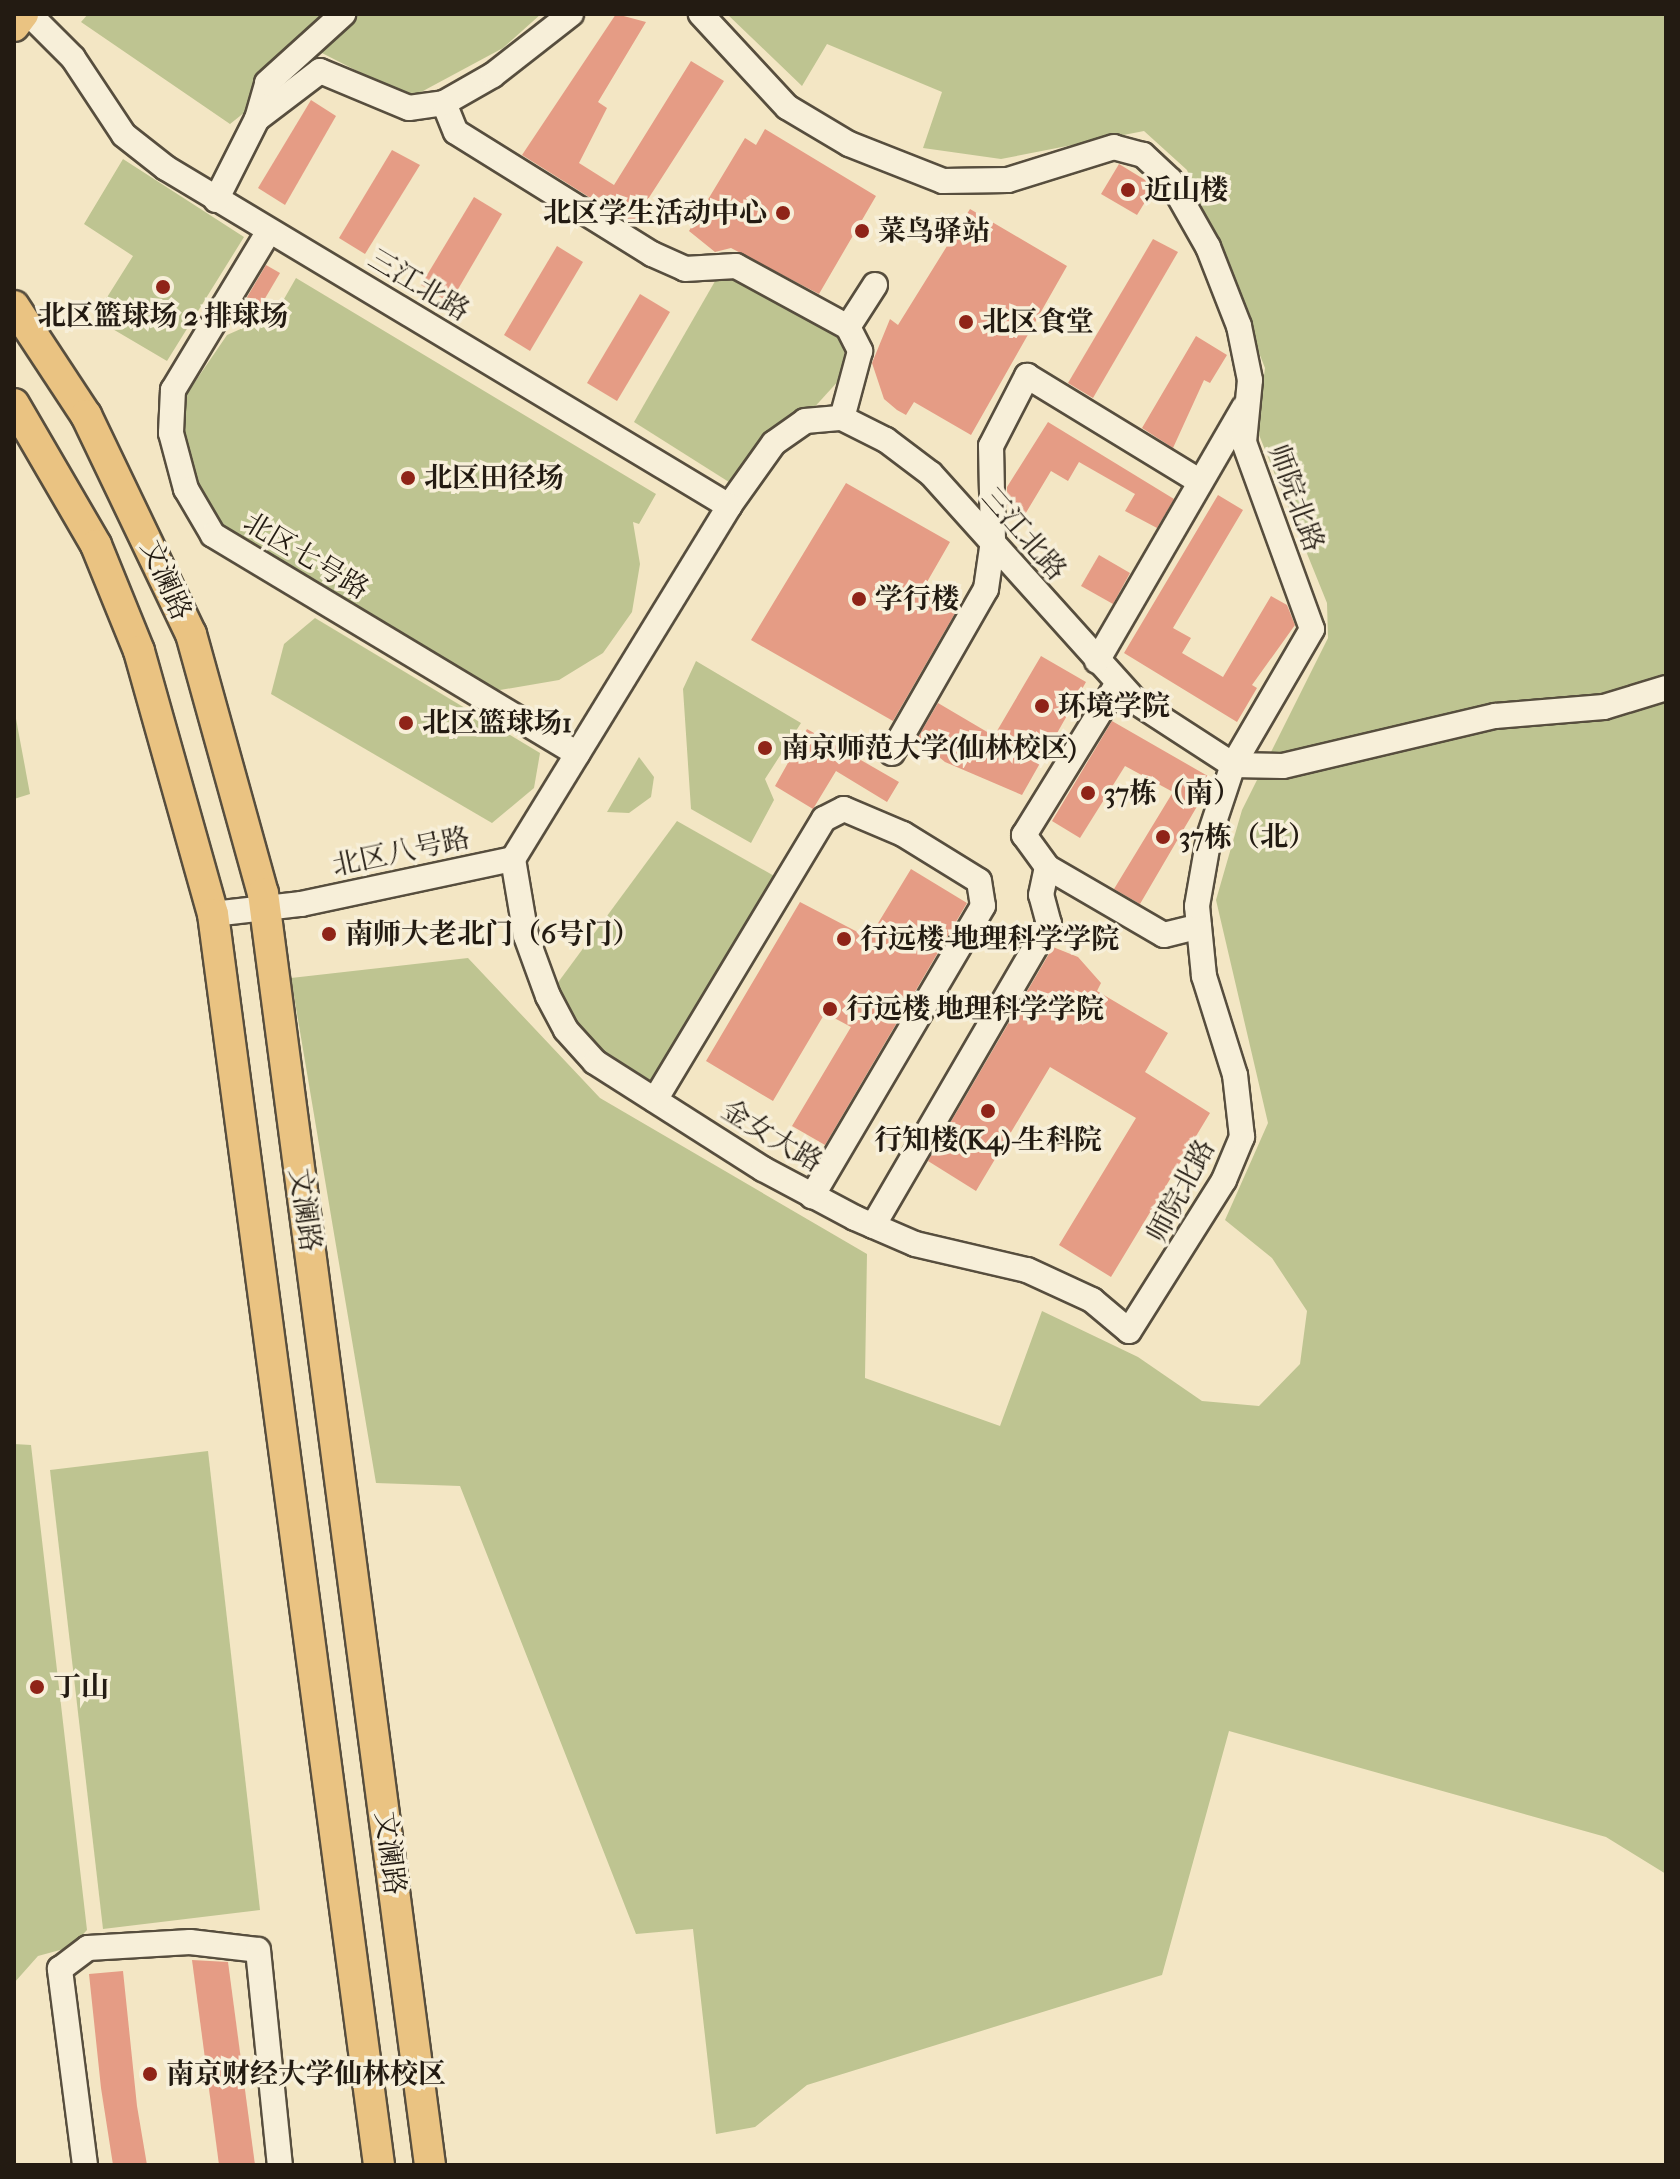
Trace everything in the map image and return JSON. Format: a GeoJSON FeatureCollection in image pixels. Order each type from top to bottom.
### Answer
{"type":"FeatureCollection","features":[{"type":"Feature","properties":{"kind":"main road"},"geometry":{"type":"LineString","coordinates":[[14,26],[26,14]]}},
{"type":"Feature","properties":{"kind":"main road","name":"文澜路"},"geometry":{"type":"LineString","coordinates":[[14,306],[86,415],[191,634],[264,905],[430,2165]]}},
{"type":"Feature","properties":{"kind":"main road","name":"文澜路"},"geometry":{"type":"LineString","coordinates":[[14,404],[96,545],[139,651],[213,914],[379,2165]]}},
{"type":"Feature","properties":{"kind":"street","name":"三江北路"},"geometry":{"type":"LineString","coordinates":[[26,14],[98,94],[124,135],[216,200],[729,506]]}},
{"type":"Feature","properties":{"kind":"street"},"geometry":{"type":"LineString","coordinates":[[216,200],[257,119],[267,83],[343,14]]}},
{"type":"Feature","properties":{"kind":"street"},"geometry":{"type":"LineString","coordinates":[[257,119],[320,71],[409,108],[444,103],[504,68],[571,14]]}},
{"type":"Feature","properties":{"kind":"street","name":"师院北路"},"geometry":{"type":"LineString","coordinates":[[701,14],[787,107],[849,144],[943,181],[1008,180],[1114,147],[1143,155],[1170,180],[1208,247],[1239,326],[1248,398],[1244,442],[1312,629],[1233,765],[1209,837],[1199,926],[1204,976],[1235,1075],[1242,1137],[1184,1253],[1129,1331]]}},
{"type":"Feature","properties":{"kind":"street"},"geometry":{"type":"LineString","coordinates":[[444,103],[456,132],[652,254],[685,269],[736,266],[848,327],[860,351],[842,418],[805,421],[774,443],[729,506],[513,859]]}},
{"type":"Feature","properties":{"kind":"street","name":"北区七号路"},"geometry":{"type":"LineString","coordinates":[[269,231],[173,390],[171,433],[186,489],[213,535],[577,754]]}},
{"type":"Feature","properties":{"kind":"street"},"geometry":{"type":"LineString","coordinates":[[848,327],[875,285]]}},
{"type":"Feature","properties":{"kind":"street"},"geometry":{"type":"LineString","coordinates":[[892,753],[986,589],[993,541],[991,446],[1027,376],[1199,481]]}},
{"type":"Feature","properties":{"kind":"street"},"geometry":{"type":"LineString","coordinates":[[1097,661],[1248,398]]}},
{"type":"Feature","properties":{"kind":"street","name":"三江北路"},"geometry":{"type":"LineString","coordinates":[[842,418],[931,474],[1118,683],[1163,725],[1233,765]]}},
{"type":"Feature","properties":{"kind":"street"},"geometry":{"type":"LineString","coordinates":[[1118,683],[1024,835],[1047,867],[1164,935],[1199,926]]}},
{"type":"Feature","properties":{"kind":"street"},"geometry":{"type":"LineString","coordinates":[[1233,765],[1283,766],[1495,716],[1604,707],[1666,688]]}},
{"type":"Feature","properties":{"kind":"street"},"geometry":{"type":"LineString","coordinates":[[655,1100],[824,819],[844,809],[903,834],[979,881],[983,906],[812,1196]]}},
{"type":"Feature","properties":{"kind":"street","name":"北区八号路"},"geometry":{"type":"LineString","coordinates":[[213,914],[264,905],[301,904],[513,859]]}},
{"type":"Feature","properties":{"kind":"street","name":"金女大路"},"geometry":{"type":"LineString","coordinates":[[513,859],[526,936],[566,1030],[595,1062],[812,1196],[915,1244],[1027,1270],[1092,1300],[1129,1331]]}},
{"type":"Feature","properties":{"kind":"street"},"geometry":{"type":"LineString","coordinates":[[873,1226],[1049,924],[1041,895],[1047,867]]}},
{"type":"Feature","properties":{"kind":"street"},"geometry":{"type":"LineString","coordinates":[[85,2165],[60,1969],[88,1948],[190,1942],[258,1950],[280,2165]]}},
{"type":"Feature","properties":{"kind":"green space"},"geometry":{"type":"Polygon","coordinates":[[[88,14],[541,14],[503,48],[410,98],[320,52],[230,124],[81,22],[88,14]]]}},
{"type":"Feature","properties":{"kind":"green space"},"geometry":{"type":"Polygon","coordinates":[[[727,14],[1666,14],[1666,1874],[1606,1837],[1229,1731],[1162,1975],[807,2085],[755,2127],[716,2134],[693,1929],[636,1934],[460,1486],[376,1483],[291,978],[468,958],[600,1098],[867,1254],[865,1378],[1000,1426],[1042,1311],[1138,1357],[1202,1401],[1259,1406],[1300,1364],[1307,1311],[1272,1258],[1225,1220],[1268,1123],[1216,900],[1242,810],[1328,638],[1327,603],[1257,430],[1265,368],[1187,170],[1144,131],[1001,159],[923,148],[942,92],[827,44],[802,86],[727,14]]]}},
{"type":"Feature","properties":{"kind":"green space","name":"北区篮球场 2 排球场"},"geometry":{"type":"Polygon","coordinates":[[[123,159],[244,237],[167,361],[94,318],[133,256],[84,224],[123,159]]]}},
{"type":"Feature","properties":{"kind":"green space"},"geometry":{"type":"Polygon","coordinates":[[[722,269],[848,327],[841,378],[740,489],[634,422],[722,269]]]}},
{"type":"Feature","properties":{"kind":"green space","name":"北区田径场"},"geometry":{"type":"Polygon","coordinates":[[[296,278],[656,494],[639,524],[633,522],[640,564],[632,612],[603,653],[559,680],[500,690],[472,685],[213,527],[193,493],[181,426],[186,395],[227,335],[284,310],[280,306],[296,278]]]}},
{"type":"Feature","properties":{"kind":"green space","name":"北区篮球场1"},"geometry":{"type":"Polygon","coordinates":[[[315,618],[540,753],[534,788],[492,823],[271,694],[284,644],[315,618]]]}},
{"type":"Feature","properties":{"kind":"green space"},"geometry":{"type":"Polygon","coordinates":[[[696,661],[801,723],[765,779],[774,800],[751,843],[691,809],[683,689],[696,661]]]}},
{"type":"Feature","properties":{"kind":"green space"},"geometry":{"type":"Polygon","coordinates":[[[14,708],[30,794],[14,799],[14,708]]]}},
{"type":"Feature","properties":{"kind":"green space"},"geometry":{"type":"Polygon","coordinates":[[[639,757],[654,777],[651,797],[629,813],[607,812],[639,757]]]}},
{"type":"Feature","properties":{"kind":"green space"},"geometry":{"type":"Polygon","coordinates":[[[677,821],[783,881],[655,1100],[595,1062],[548,996],[677,821]]]}},
{"type":"Feature","properties":{"kind":"green space","name":"丁山"},"geometry":{"type":"Polygon","coordinates":[[[14,1444],[31,1445],[87,1930],[71,1947],[38,1956],[14,1983],[14,1444]]]}},
{"type":"Feature","properties":{"kind":"green space"},"geometry":{"type":"Polygon","coordinates":[[[208,1451],[260,1910],[103,1929],[50,1470],[208,1451]]]}},
{"type":"Feature","properties":{"kind":"building"},"geometry":{"type":"Polygon","coordinates":[[[616,14],[646,22],[598,102],[607,108],[579,163],[614,185],[691,61],[724,81],[632,224],[522,155],[616,14]]]}},
{"type":"Feature","properties":{"kind":"building"},"geometry":{"type":"Polygon","coordinates":[[[311,100],[336,116],[285,205],[258,188],[311,100]]]}},
{"type":"Feature","properties":{"kind":"building","name":"北区学生活动中心"},"geometry":{"type":"Polygon","coordinates":[[[765,129],[876,196],[819,294],[731,248],[715,252],[689,231],[745,138],[756,145],[765,129]]]}},
{"type":"Feature","properties":{"kind":"building"},"geometry":{"type":"Polygon","coordinates":[[[392,150],[420,165],[365,254],[339,238],[392,150]]]}},
{"type":"Feature","properties":{"kind":"building","name":"近山楼"},"geometry":{"type":"Polygon","coordinates":[[[1119,164],[1155,186],[1137,215],[1101,194],[1119,164]]]}},
{"type":"Feature","properties":{"kind":"building"},"geometry":{"type":"Polygon","coordinates":[[[474,197],[502,214],[450,303],[421,285],[474,197]]]}},
{"type":"Feature","properties":{"kind":"building","name":"北区食堂"},"geometry":{"type":"Polygon","coordinates":[[[970,209],[1067,266],[971,435],[914,402],[906,415],[897,410],[884,399],[872,363],[890,319],[898,325],[970,209]]]}},
{"type":"Feature","properties":{"kind":"building"},"geometry":{"type":"Polygon","coordinates":[[[1153,239],[1178,252],[1093,398],[1068,383],[1153,239]]]}},
{"type":"Feature","properties":{"kind":"building"},"geometry":{"type":"Polygon","coordinates":[[[557,246],[583,262],[530,351],[504,335],[557,246]]]}},
{"type":"Feature","properties":{"kind":"building"},"geometry":{"type":"Polygon","coordinates":[[[266,265],[280,273],[257,312],[243,304],[266,265]]]}},
{"type":"Feature","properties":{"kind":"building"},"geometry":{"type":"Polygon","coordinates":[[[640,294],[670,312],[617,401],[587,383],[640,294]]]}},
{"type":"Feature","properties":{"kind":"building"},"geometry":{"type":"Polygon","coordinates":[[[1196,336],[1227,355],[1210,383],[1204,380],[1173,448],[1142,428],[1196,336]]]}},
{"type":"Feature","properties":{"kind":"building"},"geometry":{"type":"Polygon","coordinates":[[[1048,422],[1174,499],[1157,528],[1125,511],[1135,494],[1079,462],[1068,481],[1051,471],[1024,516],[1007,505],[1007,487],[1048,422]]]}},
{"type":"Feature","properties":{"kind":"building","name":"学行楼"},"geometry":{"type":"Polygon","coordinates":[[[846,483],[950,542],[923,589],[958,608],[893,721],[751,640],[846,483]]]}},
{"type":"Feature","properties":{"kind":"building"},"geometry":{"type":"Polygon","coordinates":[[[1218,495],[1243,510],[1173,628],[1191,638],[1182,653],[1223,677],[1271,596],[1287,605],[1295,625],[1252,685],[1257,688],[1237,722],[1124,653],[1218,495]]]}},
{"type":"Feature","properties":{"kind":"building"},"geometry":{"type":"Polygon","coordinates":[[[1099,555],[1130,573],[1113,604],[1081,586],[1099,555]]]}},
{"type":"Feature","properties":{"kind":"building","name":"环境学院"},"geometry":{"type":"Polygon","coordinates":[[[1041,656],[1086,682],[1022,795],[945,762],[917,739],[938,703],[994,736],[1041,656]]]}},
{"type":"Feature","properties":{"kind":"building"},"geometry":{"type":"Polygon","coordinates":[[[1112,721],[1213,779],[1140,904],[1114,889],[1173,792],[1125,766],[1080,838],[1052,821],[1112,721]]]}},
{"type":"Feature","properties":{"kind":"building"},"geometry":{"type":"Polygon","coordinates":[[[807,729],[899,782],[887,802],[836,771],[813,809],[775,786],[807,729]]]}},
{"type":"Feature","properties":{"kind":"building","name":"行远楼 地理科学学院"},"geometry":{"type":"Polygon","coordinates":[[[911,869],[967,903],[825,1145],[792,1126],[851,1027],[825,1013],[773,1101],[706,1061],[800,902],[869,938],[911,869]]]}},
{"type":"Feature","properties":{"kind":"building","name":"行知楼(K4)-生科院"},"geometry":{"type":"Polygon","coordinates":[[[1053,947],[1078,957],[1101,983],[1097,991],[1168,1033],[1145,1072],[1210,1113],[1111,1277],[1059,1245],[1136,1118],[1050,1067],[976,1191],[928,1161],[1053,947]]]}},
{"type":"Feature","properties":{"kind":"building"},"geometry":{"type":"Polygon","coordinates":[[[192,1960],[228,1962],[255,2165],[219,2165],[192,1960]]]}},
{"type":"Feature","properties":{"kind":"building"},"geometry":{"type":"Polygon","coordinates":[[[123,1971],[137,2106],[147,2165],[113,2165],[101,2088],[89,1974],[123,1971]]]}},
{"type":"Feature","properties":{"kind":"place","name":"近山楼"},"geometry":{"type":"Point","coordinates":[1128,190]}},
{"type":"Feature","properties":{"kind":"place","name":"北区学生活动中心"},"geometry":{"type":"Point","coordinates":[783,213]}},
{"type":"Feature","properties":{"kind":"place","name":"菜鸟驿站"},"geometry":{"type":"Point","coordinates":[862,231]}},
{"type":"Feature","properties":{"kind":"place","name":"北区篮球场 2 排球场"},"geometry":{"type":"Point","coordinates":[163,287]}},
{"type":"Feature","properties":{"kind":"place","name":"北区食堂"},"geometry":{"type":"Point","coordinates":[966,322]}},
{"type":"Feature","properties":{"kind":"place","name":"北区田径场"},"geometry":{"type":"Point","coordinates":[408,478]}},
{"type":"Feature","properties":{"kind":"place","name":"学行楼"},"geometry":{"type":"Point","coordinates":[859,599]}},
{"type":"Feature","properties":{"kind":"place","name":"环境学院"},"geometry":{"type":"Point","coordinates":[1042,706]}},
{"type":"Feature","properties":{"kind":"place","name":"北区篮球场1"},"geometry":{"type":"Point","coordinates":[406,723]}},
{"type":"Feature","properties":{"kind":"place","name":"南京师范大学(仙林校区)"},"geometry":{"type":"Point","coordinates":[765,748]}},
{"type":"Feature","properties":{"kind":"place","name":"37栋（南）"},"geometry":{"type":"Point","coordinates":[1088,793]}},
{"type":"Feature","properties":{"kind":"place","name":"37栋（北）"},"geometry":{"type":"Point","coordinates":[1163,837]}},
{"type":"Feature","properties":{"kind":"place","name":"南师大老北门（6号门）"},"geometry":{"type":"Point","coordinates":[329,934]}},
{"type":"Feature","properties":{"kind":"place","name":"行远楼-地理科学学院"},"geometry":{"type":"Point","coordinates":[844,939]}},
{"type":"Feature","properties":{"kind":"place","name":"行远楼 地理科学学院"},"geometry":{"type":"Point","coordinates":[830,1009]}},
{"type":"Feature","properties":{"kind":"place","name":"行知楼(K4)-生科院"},"geometry":{"type":"Point","coordinates":[988,1111]}},
{"type":"Feature","properties":{"kind":"place","name":"丁山"},"geometry":{"type":"Point","coordinates":[37,1687]}},
{"type":"Feature","properties":{"kind":"place","name":"南京财经大学仙林校区"},"geometry":{"type":"Point","coordinates":[150,2074]}}]}
